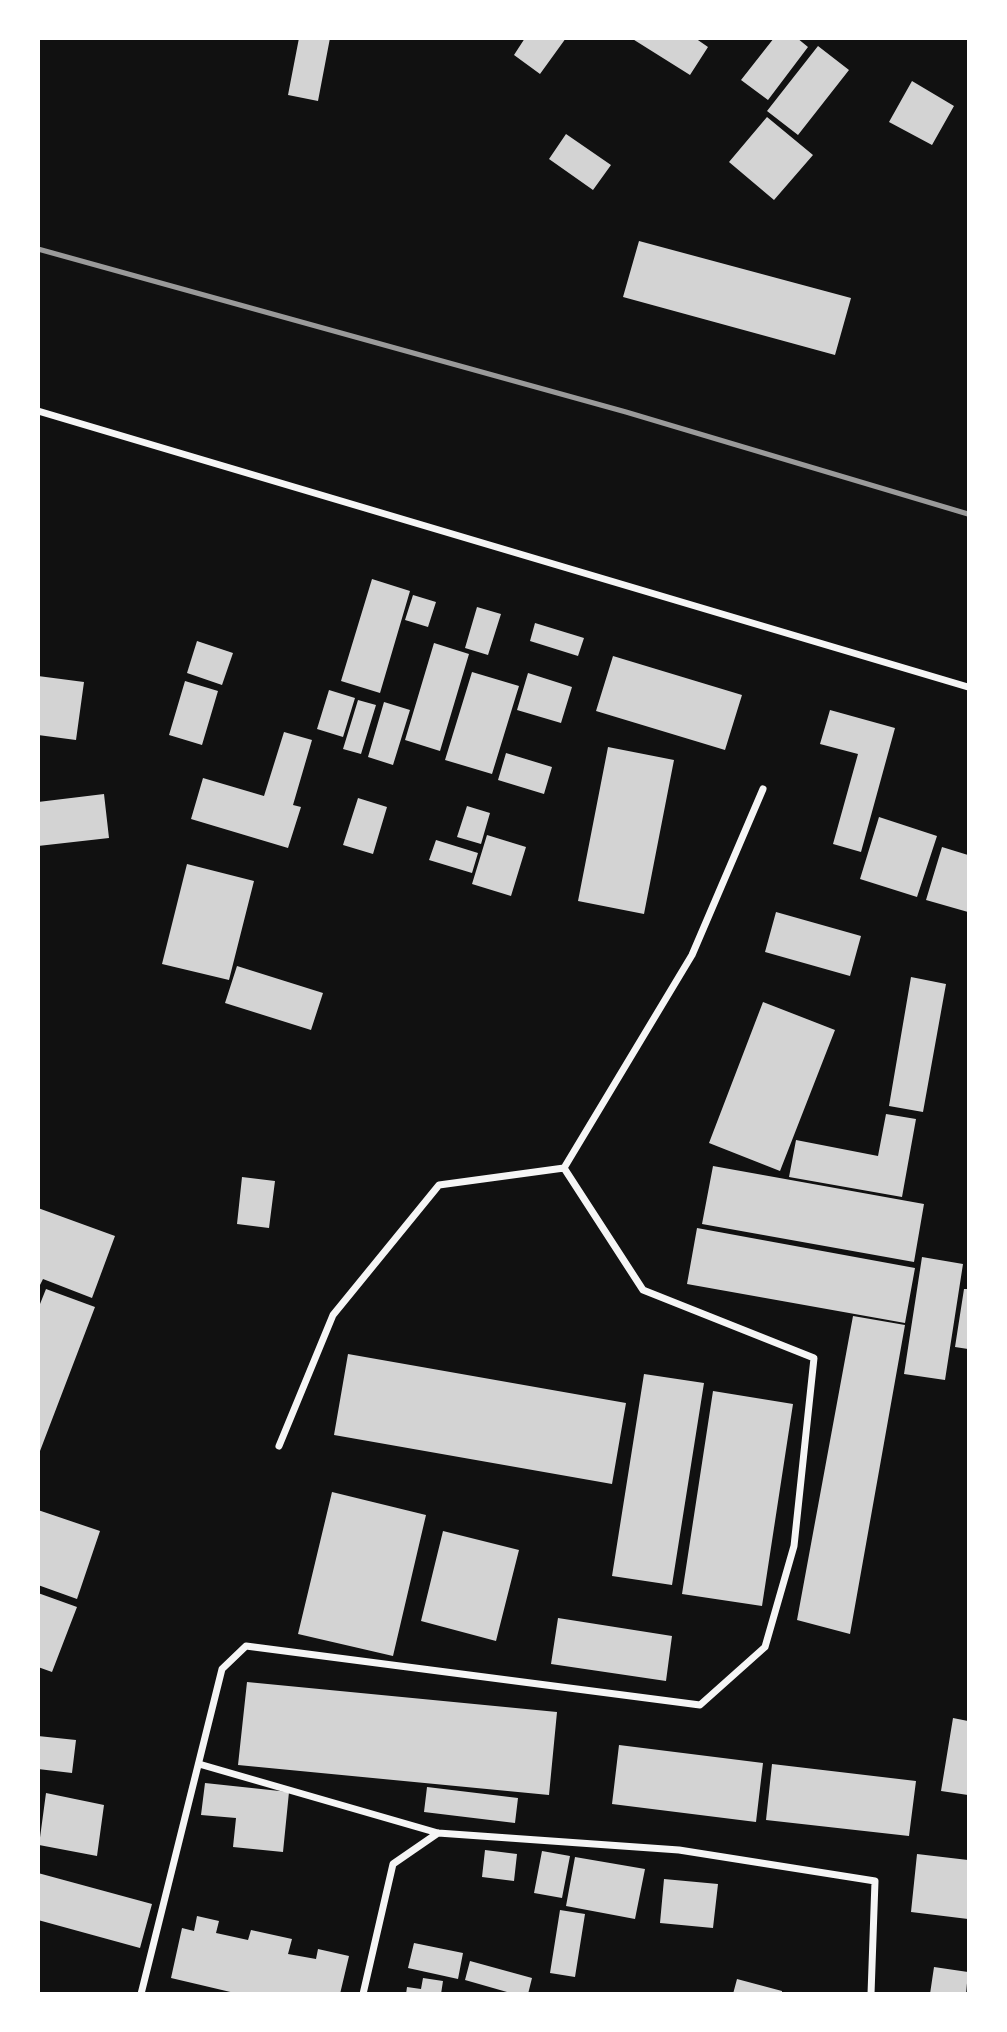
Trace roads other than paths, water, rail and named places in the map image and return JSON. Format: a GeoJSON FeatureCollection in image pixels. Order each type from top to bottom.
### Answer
{"type":"FeatureCollection","features":[{"type":"Feature","properties":{"kind":"street"},"geometry":{"type":"LineString","coordinates":[[38,411],[968,687]]}},
{"type":"Feature","properties":{"kind":"street"},"geometry":{"type":"LineString","coordinates":[[564,1168],[692,955],[763,789]]}},
{"type":"Feature","properties":{"kind":"street"},"geometry":{"type":"LineString","coordinates":[[279,1446],[333,1315],[439,1185],[564,1168]]}},
{"type":"Feature","properties":{"kind":"street"},"geometry":{"type":"LineString","coordinates":[[141,1993],[222,1669],[246,1646],[701,1705],[765,1647],[794,1546],[814,1358],[643,1290],[564,1168]]}},
{"type":"Feature","properties":{"kind":"street"},"geometry":{"type":"LineString","coordinates":[[199,1764],[438,1833],[679,1850],[875,1881],[871,1993]]}},
{"type":"Feature","properties":{"kind":"street"},"geometry":{"type":"LineString","coordinates":[[363,1993],[393,1864],[438,1833]]}},
{"type":"Feature","properties":{"kind":"railway"},"geometry":{"type":"LineString","coordinates":[[38,249],[626,412],[968,514]]}}]}
